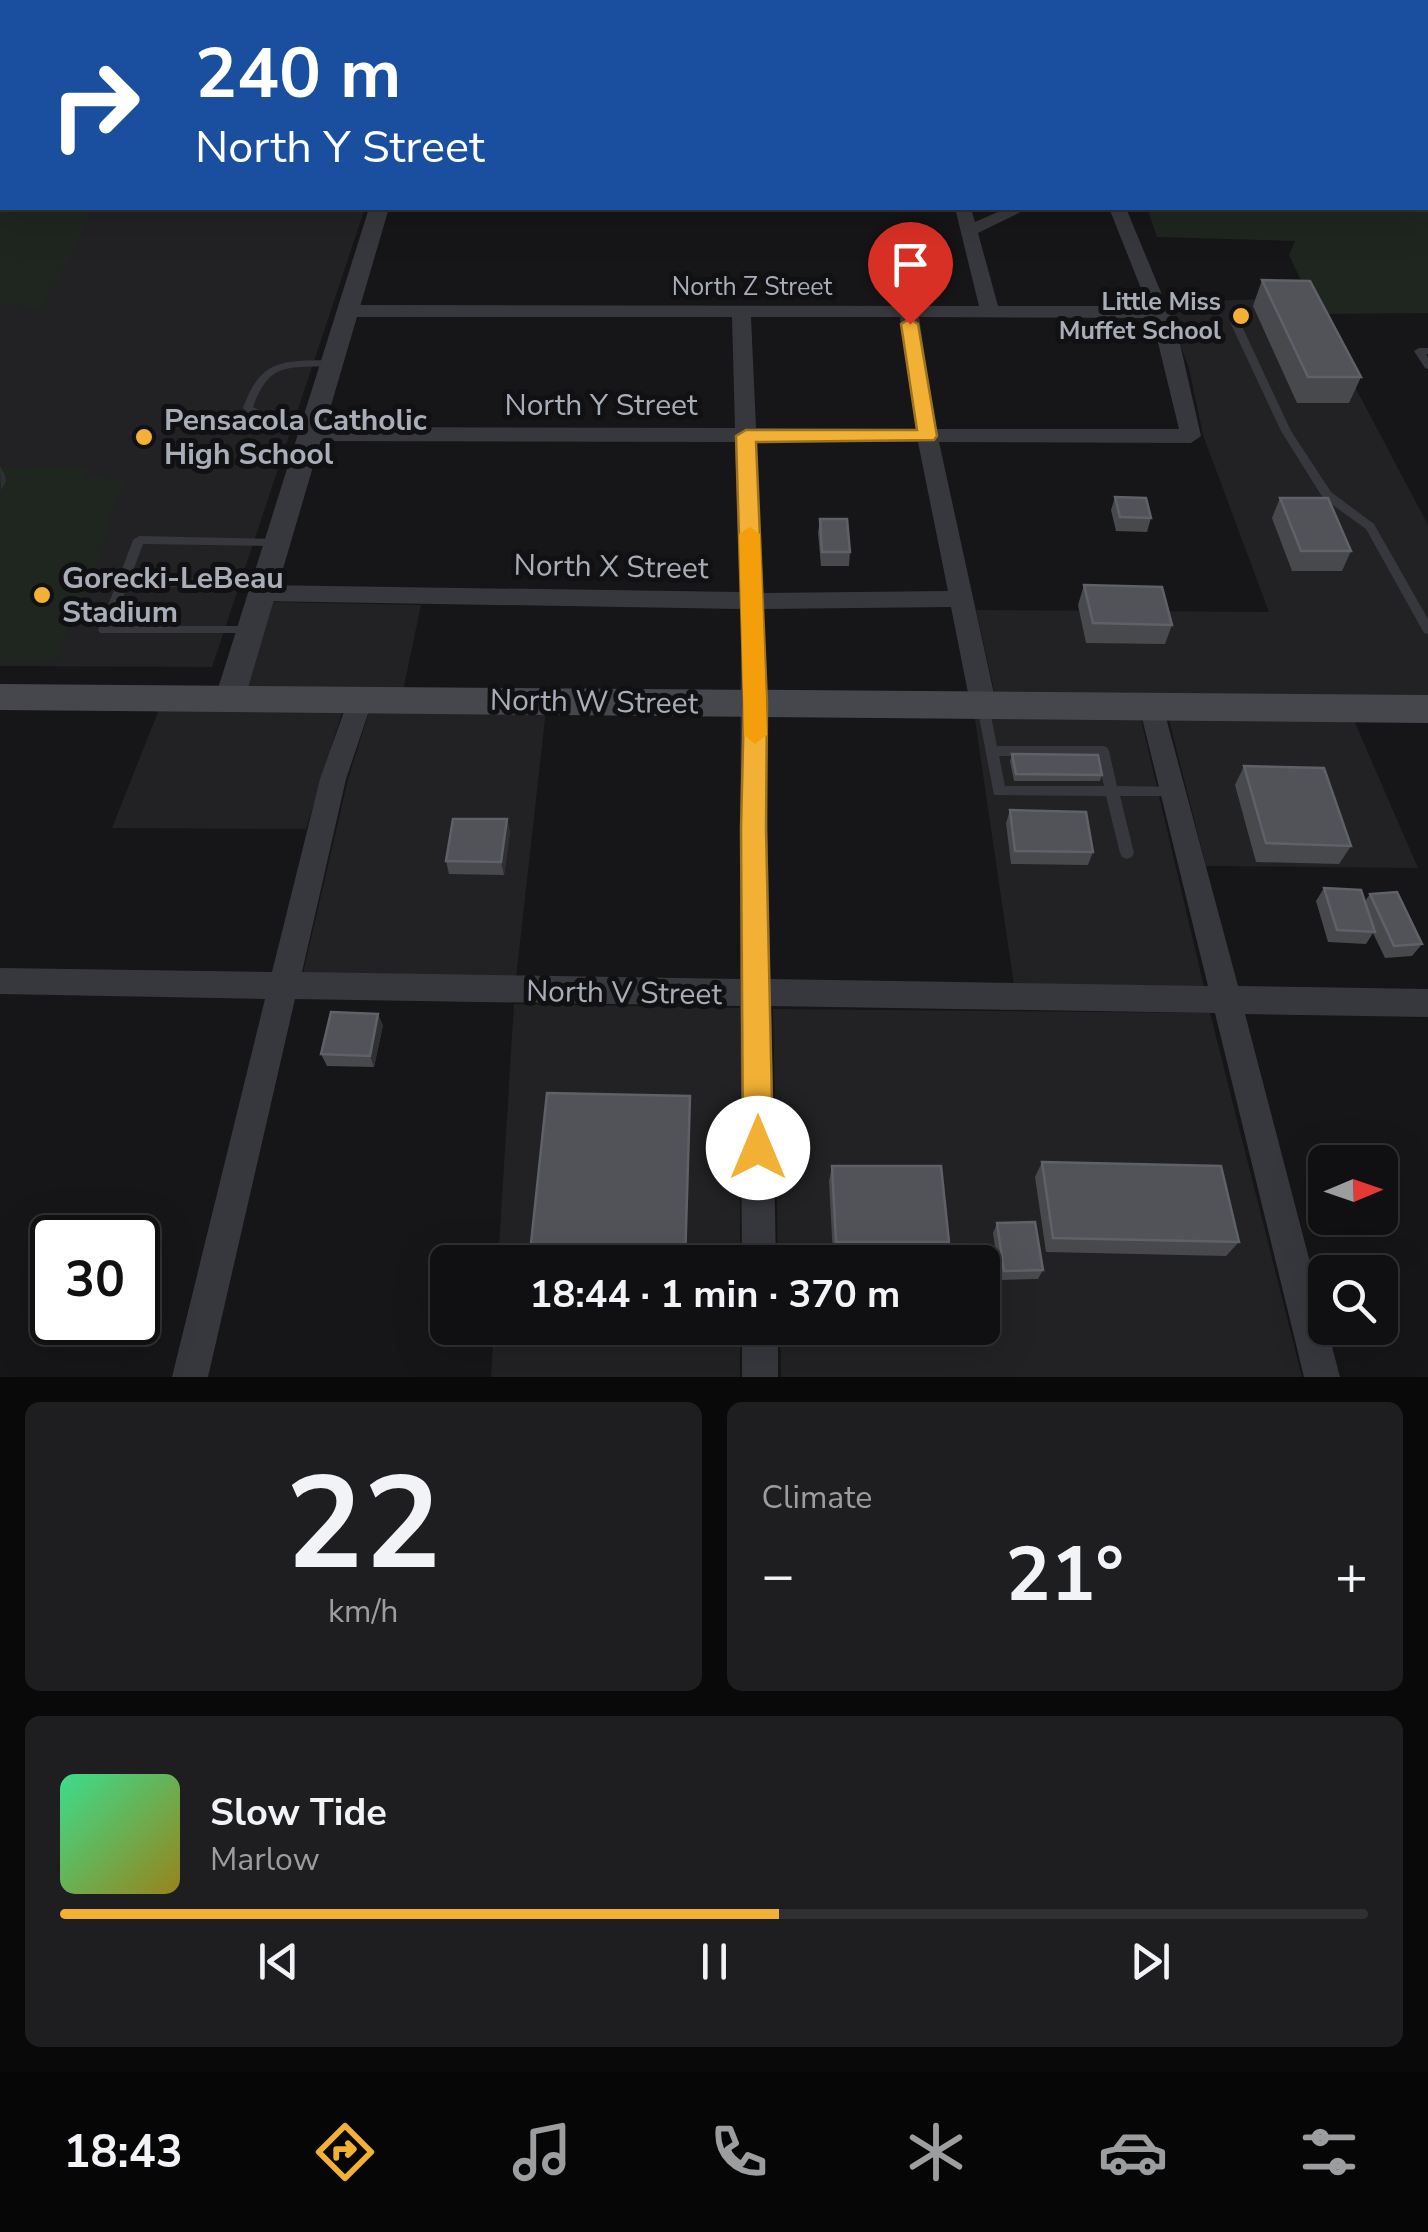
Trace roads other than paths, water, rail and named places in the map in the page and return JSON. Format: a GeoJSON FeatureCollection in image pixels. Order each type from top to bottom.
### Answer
{"type":"FeatureCollection","features":[{"type":"Feature","properties":{"kind":"main road","name":"North W Street"},"geometry":{"type":"LineString","coordinates":[[0,697],[1428,710]]}},
{"type":"Feature","properties":{"kind":"street"},"geometry":{"type":"LineString","coordinates":[[230,698],[378,210]]}},
{"type":"Feature","properties":{"kind":"street"},"geometry":{"type":"LineString","coordinates":[[964,210],[990,312]]}},
{"type":"Feature","properties":{"kind":"street"},"geometry":{"type":"LineString","coordinates":[[969,232],[1016,210]]}},
{"type":"Feature","properties":{"kind":"street"},"geometry":{"type":"LineString","coordinates":[[1119,210],[1158,312]]}},
{"type":"Feature","properties":{"kind":"street","name":"North Z Street"},"geometry":{"type":"LineString","coordinates":[[346,311],[1158,312]]}},
{"type":"Feature","properties":{"kind":"street"},"geometry":{"type":"LineString","coordinates":[[741,312],[756,703],[759,1245]]}},
{"type":"Feature","properties":{"kind":"street"},"geometry":{"type":"LineString","coordinates":[[909,312],[928,436],[983,703]]}},
{"type":"Feature","properties":{"kind":"street","name":"North Y Street"},"geometry":{"type":"LineString","coordinates":[[311,429],[746,436],[1191,436],[1178,367],[1158,312]]}},
{"type":"Feature","properties":{"kind":"street","name":"North X Street"},"geometry":{"type":"LineString","coordinates":[[261,588],[752,601],[961,599]]}},
{"type":"Feature","properties":{"kind":"street"},"geometry":{"type":"LineString","coordinates":[[190,1377],[333,778],[360,700]]}},
{"type":"Feature","properties":{"kind":"street"},"geometry":{"type":"LineString","coordinates":[[1152,706],[1322,1377]]}},
{"type":"Feature","properties":{"kind":"street","name":"North V Street"},"geometry":{"type":"LineString","coordinates":[[0,982],[1428,1003]]}},
{"type":"Feature","properties":{"kind":"street"},"geometry":{"type":"LineString","coordinates":[[760,1345],[760,1377]]}},
{"type":"Feature","properties":{"kind":"lane"},"geometry":{"type":"LineString","coordinates":[[1235,322],[1286,431],[1328,495],[1370,526],[1428,630]]}},
{"type":"Feature","properties":{"kind":"lane"},"geometry":{"type":"LineString","coordinates":[[1428,351],[1419,351],[1428,366]]}},
{"type":"Feature","properties":{"kind":"lane"},"geometry":{"type":"LineString","coordinates":[[311,429],[256,416],[248,408],[254,385],[264,373],[295,364],[331,363]]}},
{"type":"Feature","properties":{"kind":"lane"},"geometry":{"type":"LineString","coordinates":[[249,630],[104,630],[139,540],[276,542]]}},
{"type":"Feature","properties":{"kind":"lane"},"geometry":{"type":"LineString","coordinates":[[120,583],[261,588]]}},
{"type":"Feature","properties":{"kind":"lane"},"geometry":{"type":"LineString","coordinates":[[983,703],[999,791],[1052,786],[1172,791]]}},
{"type":"Feature","properties":{"kind":"lane"},"geometry":{"type":"LineString","coordinates":[[992,752],[1060,756],[1102,751],[1127,853]]}},
{"type":"Feature","properties":{"kind":"place","name":"Little Miss Muffet School"},"geometry":{"type":"Point","coordinates":[1241,316]}},
{"type":"Feature","properties":{"kind":"place","name":"Pensacola Catholic High School"},"geometry":{"type":"Point","coordinates":[144,437]}},
{"type":"Feature","properties":{"kind":"place","name":"Gorecki-LeBeau Stadium"},"geometry":{"type":"Point","coordinates":[42,595]}}]}
